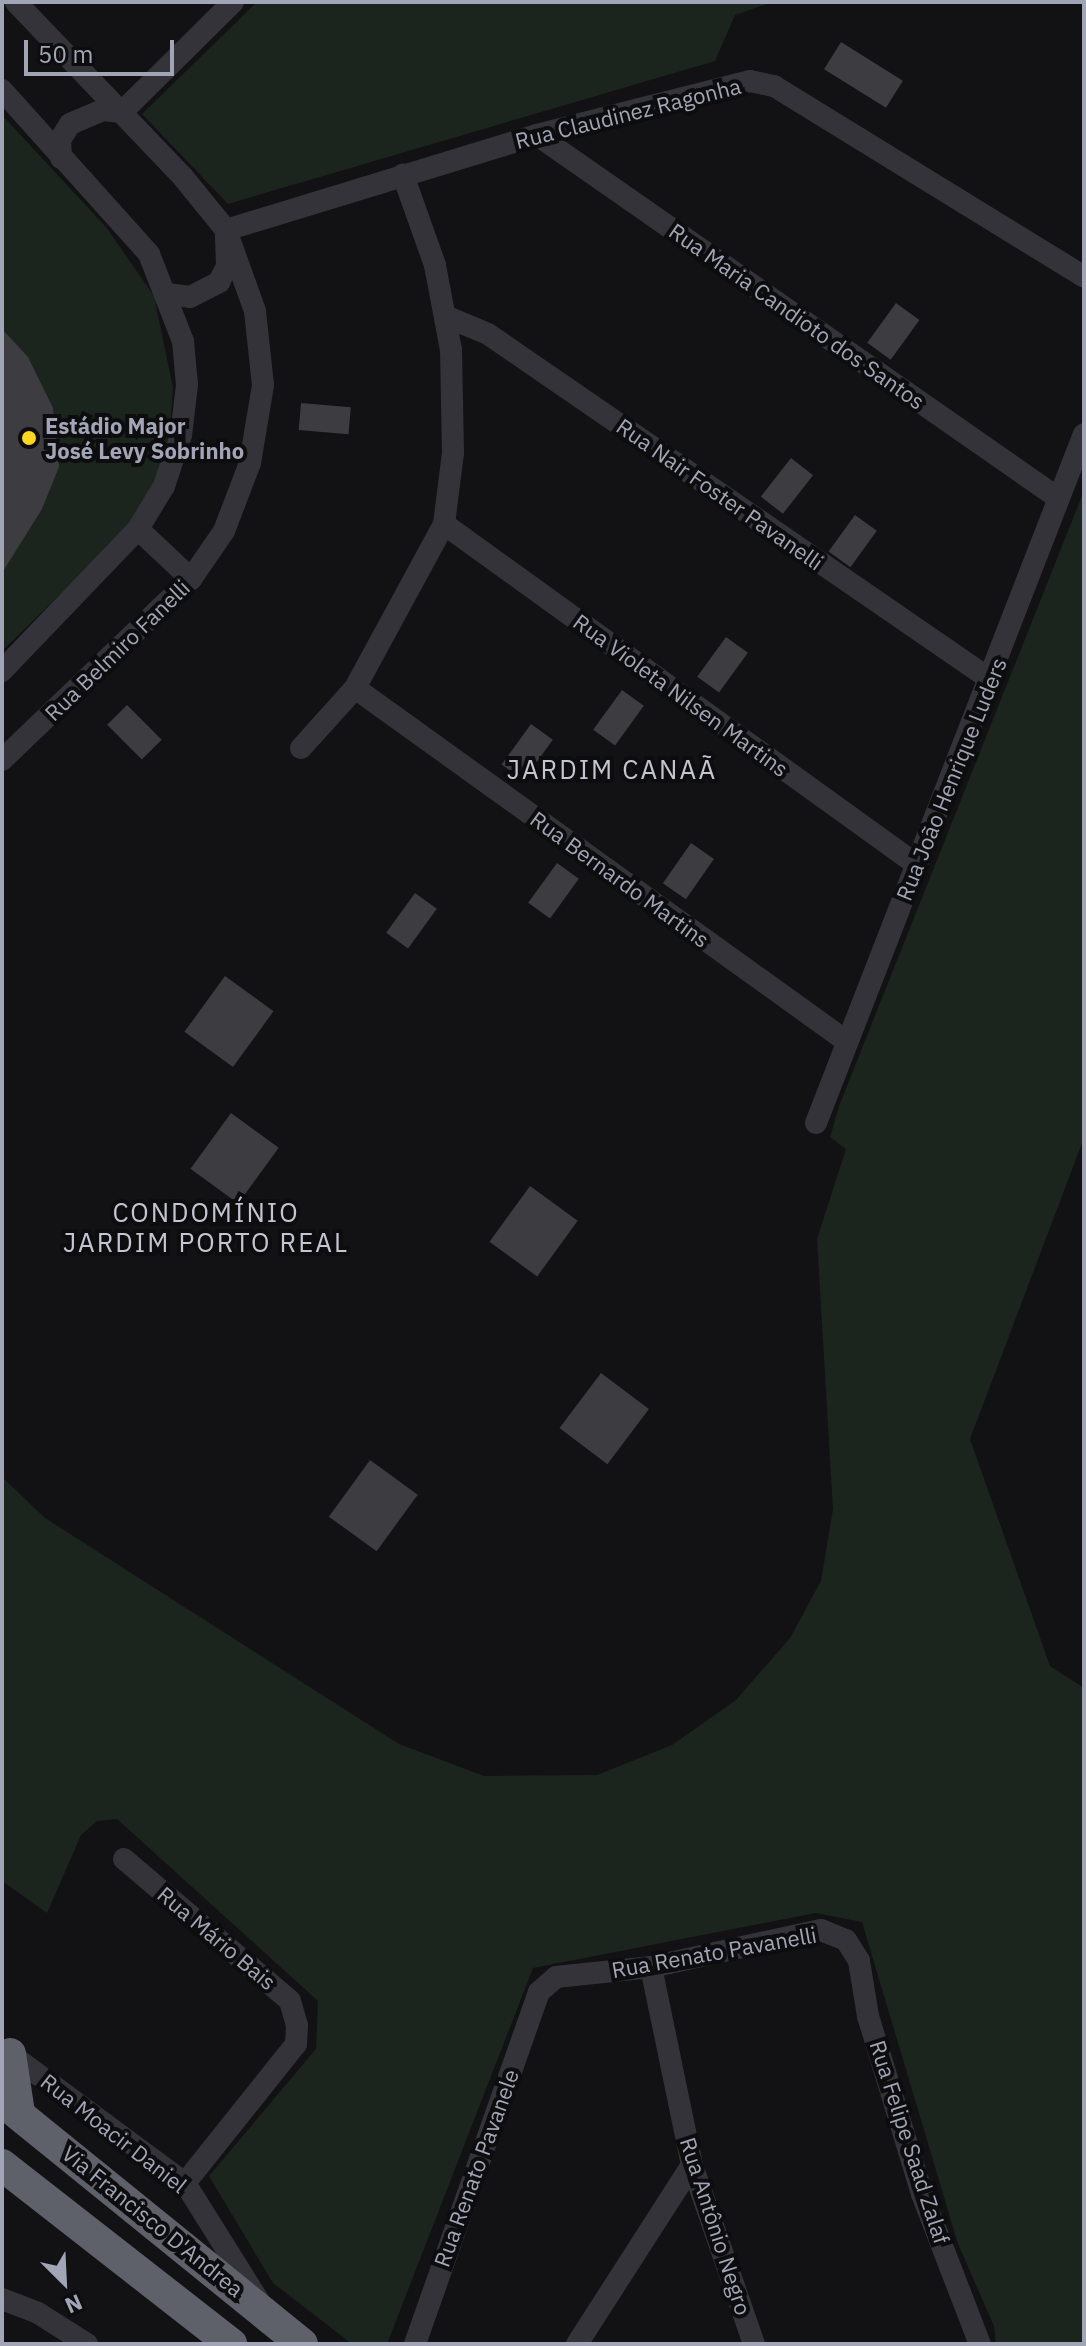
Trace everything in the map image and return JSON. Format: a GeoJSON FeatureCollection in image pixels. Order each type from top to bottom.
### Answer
{"type":"FeatureCollection","features":[{"type":"Feature","properties":{"kind":"highway"},"geometry":{"type":"LineString","coordinates":[[6,2051],[10,2107]]}},
{"type":"Feature","properties":{"kind":"highway","name":"Via Francisco D'Andrea"},"geometry":{"type":"LineString","coordinates":[[10,2107],[302,2344]]}},
{"type":"Feature","properties":{"kind":"highway"},"geometry":{"type":"LineString","coordinates":[[2,2165],[231,2344]]}},
{"type":"Feature","properties":{"kind":"street","name":"Rua Belmiro Fanelli"},"geometry":{"type":"LineString","coordinates":[[3,757],[191,579],[224,531],[250,463],[263,385],[255,311],[226,230],[122,112],[16,2]]}},
{"type":"Feature","properties":{"kind":"street"},"geometry":{"type":"LineString","coordinates":[[61,158],[60,140],[70,124],[103,110],[122,112],[233,2]]}},
{"type":"Feature","properties":{"kind":"street","name":"Rua Claudinez Ragonha"},"geometry":{"type":"LineString","coordinates":[[226,230],[537,135],[750,81],[774,86],[1084,277]]}},
{"type":"Feature","properties":{"kind":"street"},"geometry":{"type":"LineString","coordinates":[[2,90],[61,158],[120,217],[149,254],[183,341],[187,385],[181,435],[164,486],[138,529],[2,671]]}},
{"type":"Feature","properties":{"kind":"street","name":"Rua Maria Candioto dos Santos"},"geometry":{"type":"LineString","coordinates":[[537,135],[1058,498]]}},
{"type":"Feature","properties":{"kind":"street"},"geometry":{"type":"LineString","coordinates":[[301,748],[355,688],[444,524],[453,453],[451,350],[435,265],[403,175]]}},
{"type":"Feature","properties":{"kind":"street"},"geometry":{"type":"LineString","coordinates":[[167,294],[190,297],[219,282],[227,266],[226,230]]}},
{"type":"Feature","properties":{"kind":"street","name":"Rua Nair Foster Pavanelli"},"geometry":{"type":"LineString","coordinates":[[445,316],[488,334],[991,680]]}},
{"type":"Feature","properties":{"kind":"street","name":"Rua João Henrique Luders"},"geometry":{"type":"LineString","coordinates":[[816,1123],[991,680],[1084,434]]}},
{"type":"Feature","properties":{"kind":"street","name":"Rua Violeta Nilsen Martins"},"geometry":{"type":"LineString","coordinates":[[444,524],[917,865]]}},
{"type":"Feature","properties":{"kind":"street"},"geometry":{"type":"LineString","coordinates":[[138,529],[191,579]]}},
{"type":"Feature","properties":{"kind":"street","name":"Rua Bernardo Martins"},"geometry":{"type":"LineString","coordinates":[[355,688],[846,1041]]}},
{"type":"Feature","properties":{"kind":"street","name":"Rua Mário Bais"},"geometry":{"type":"LineString","coordinates":[[124,1859],[290,2001],[297,2025],[296,2044],[185,2183]]}},
{"type":"Feature","properties":{"kind":"street","name":"Rua Renato Pavanelli"},"geometry":{"type":"LineString","coordinates":[[539,1992],[556,1977],[651,1967],[821,1930],[846,1940]]}},
{"type":"Feature","properties":{"kind":"street","name":"Rua Felipe Saad Zalaf"},"geometry":{"type":"LineString","coordinates":[[846,1940],[859,1961],[868,2016],[922,2194],[980,2344]]}},
{"type":"Feature","properties":{"kind":"street","name":"Rua Antônio Negro"},"geometry":{"type":"LineString","coordinates":[[651,1967],[692,2165],[754,2344]]}},
{"type":"Feature","properties":{"kind":"street","name":"Rua Renato Pavanele"},"geometry":{"type":"LineString","coordinates":[[415,2344],[539,1992]]}},
{"type":"Feature","properties":{"kind":"street","name":"Rua Moacir Daniel"},"geometry":{"type":"LineString","coordinates":[[6,2051],[185,2183],[264,2311]]}},
{"type":"Feature","properties":{"kind":"street"},"geometry":{"type":"LineString","coordinates":[[577,2344],[692,2165]]}},
{"type":"Feature","properties":{"kind":"street"},"geometry":{"type":"LineString","coordinates":[[2,2299],[38,2313],[87,2344]]}},
{"type":"Feature","properties":{"kind":"shaded area"},"geometry":{"type":"Polygon","coordinates":[[[257,2],[772,2],[735,15],[715,61],[228,204],[142,114],[257,2]]]}},
{"type":"Feature","properties":{"kind":"shaded area"},"geometry":{"type":"Polygon","coordinates":[[[2,115],[106,227],[154,296],[173,388],[170,429],[156,483],[131,525],[2,651],[2,115]]]}},
{"type":"Feature","properties":{"kind":"shaded area"},"geometry":{"type":"Polygon","coordinates":[[[1084,491],[1084,1138],[970,1439],[1050,1666],[1084,1688],[1084,2344],[996,2344],[994,2326],[958,2244],[862,1922],[816,1913],[533,1968],[387,2344],[352,2344],[273,2283],[209,2176],[316,2049],[318,2001],[117,1819],[97,1821],[81,1835],[47,1913],[2,1881],[2,1477],[45,1518],[399,1744],[484,1776],[597,1775],[672,1745],[736,1700],[790,1638],[821,1581],[833,1509],[817,1239],[846,1149],[830,1137],[839,1106],[1084,491]]]}},
{"type":"Feature","properties":{"kind":"building"},"geometry":{"type":"Polygon","coordinates":[[[841,42],[903,81],[886,108],[824,69],[841,42]]]}},
{"type":"Feature","properties":{"kind":"building"},"geometry":{"type":"Polygon","coordinates":[[[896,303],[919,320],[891,360],[867,343],[896,303]]]}},
{"type":"Feature","properties":{"kind":"building","name":"Estádio Major José Levy Sobrinho"},"geometry":{"type":"Polygon","coordinates":[[[2,329],[28,357],[53,408],[59,467],[42,509],[2,573],[2,329]]]}},
{"type":"Feature","properties":{"kind":"building"},"geometry":{"type":"Polygon","coordinates":[[[301,403],[351,407],[348,434],[299,430],[301,403]]]}},
{"type":"Feature","properties":{"kind":"building"},"geometry":{"type":"Polygon","coordinates":[[[791,458],[813,475],[783,514],[761,497],[791,458]]]}},
{"type":"Feature","properties":{"kind":"building"},"geometry":{"type":"Polygon","coordinates":[[[855,515],[877,531],[850,567],[829,551],[855,515]]]}},
{"type":"Feature","properties":{"kind":"building"},"geometry":{"type":"Polygon","coordinates":[[[726,637],[748,653],[719,693],[697,677],[726,637]]]}},
{"type":"Feature","properties":{"kind":"building"},"geometry":{"type":"Polygon","coordinates":[[[622,690],[644,706],[615,746],[593,730],[622,690]]]}},
{"type":"Feature","properties":{"kind":"building"},"geometry":{"type":"Polygon","coordinates":[[[127,705],[162,740],[142,759],[107,725],[127,705]]]}},
{"type":"Feature","properties":{"kind":"building"},"geometry":{"type":"Polygon","coordinates":[[[531,724],[553,740],[523,780],[502,764],[531,724]]]}},
{"type":"Feature","properties":{"kind":"building"},"geometry":{"type":"Polygon","coordinates":[[[691,843],[714,859],[686,899],[663,883],[691,843]]]}},
{"type":"Feature","properties":{"kind":"building"},"geometry":{"type":"Polygon","coordinates":[[[557,863],[579,879],[550,919],[528,903],[557,863]]]}},
{"type":"Feature","properties":{"kind":"building"},"geometry":{"type":"Polygon","coordinates":[[[415,893],[437,909],[408,949],[386,933],[415,893]]]}},
{"type":"Feature","properties":{"kind":"building"},"geometry":{"type":"Polygon","coordinates":[[[225,976],[274,1011],[233,1067],[184,1032],[225,976]]]}},
{"type":"Feature","properties":{"kind":"building"},"geometry":{"type":"Polygon","coordinates":[[[231,1113],[279,1148],[238,1204],[190,1169],[231,1113]]]}},
{"type":"Feature","properties":{"kind":"building"},"geometry":{"type":"Polygon","coordinates":[[[530,1186],[578,1221],[537,1277],[489,1242],[530,1186]]]}},
{"type":"Feature","properties":{"kind":"building"},"geometry":{"type":"Polygon","coordinates":[[[601,1373],[649,1409],[607,1464],[559,1428],[601,1373]]]}},
{"type":"Feature","properties":{"kind":"building"},"geometry":{"type":"Polygon","coordinates":[[[370,1460],[418,1495],[377,1551],[329,1517],[370,1460]]]}},
{"type":"Feature","properties":{"kind":"place","name":"Estádio Major José Levy Sobrinho"},"geometry":{"type":"Point","coordinates":[29,438]}},
{"type":"Feature","properties":{"kind":"district","name":"JARDIM CANAÃ"},"geometry":{"type":"Point","coordinates":[612,770]}},
{"type":"Feature","properties":{"kind":"district","name":"CONDOMÍNIO JARDIM PORTO REAL"},"geometry":{"type":"Point","coordinates":[206,1228]}}]}
